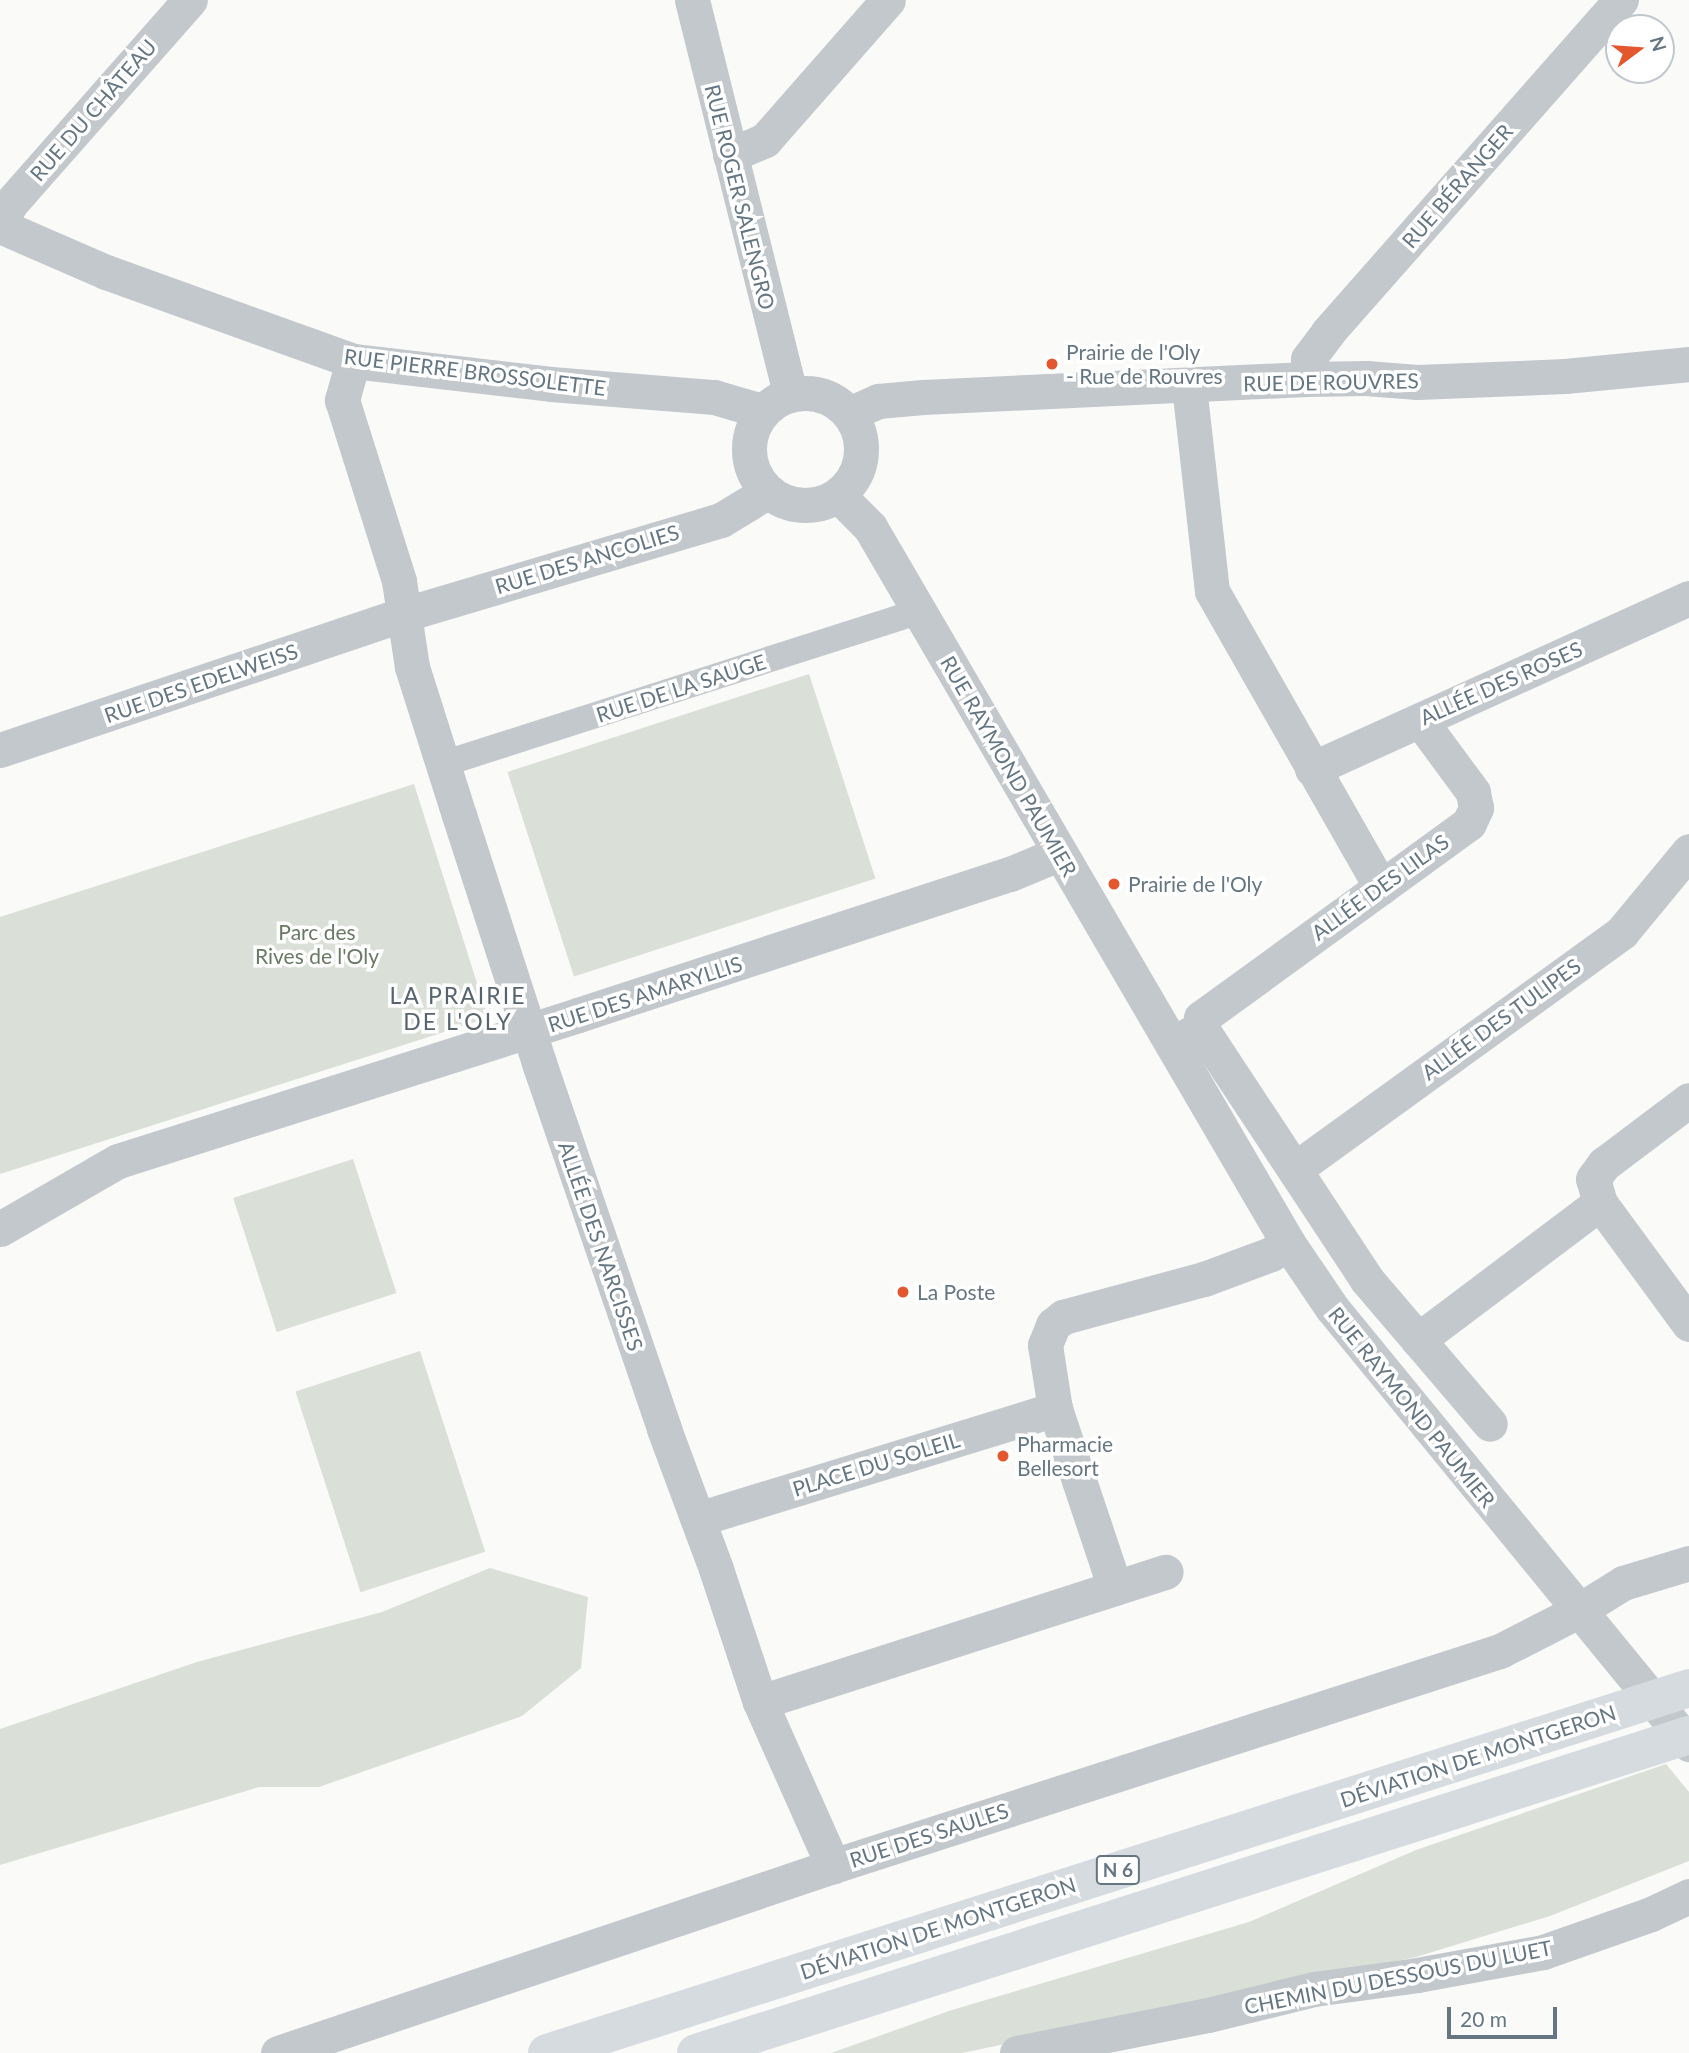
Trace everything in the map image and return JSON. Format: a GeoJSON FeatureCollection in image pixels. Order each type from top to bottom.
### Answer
{"type":"FeatureCollection","features":[{"type":"Feature","properties":{"kind":"main road","name":"DÉVIATION DE MONTGERON"},"geometry":{"type":"LineString","coordinates":[[547,2053],[1689,1688]]}},
{"type":"Feature","properties":{"kind":"main road","name":"N 6"},"geometry":{"type":"LineString","coordinates":[[696,2053],[1689,1735]]}},
{"type":"Feature","properties":{"kind":"street","name":"RUE DU CHÂTEAU"},"geometry":{"type":"LineString","coordinates":[[0,224],[10,205],[190,0]]}},
{"type":"Feature","properties":{"kind":"street","name":"RUE ROGER SALENGRO"},"geometry":{"type":"LineString","coordinates":[[692,0],[730,155],[776,402]]}},
{"type":"Feature","properties":{"kind":"street"},"geometry":{"type":"LineString","coordinates":[[730,155],[765,140],[888,0]]}},
{"type":"Feature","properties":{"kind":"street","name":"RUE BÉRANGER"},"geometry":{"type":"LineString","coordinates":[[1307,379],[1308,359],[1328,332],[1621,0]]}},
{"type":"Feature","properties":{"kind":"street","name":"RUE PIERRE BROSSOLETTE"},"geometry":{"type":"LineString","coordinates":[[0,224],[106,272],[353,361],[551,384],[776,402]]}},
{"type":"Feature","properties":{"kind":"street","name":"ALLÉE DES NARCISSES"},"geometry":{"type":"LineString","coordinates":[[353,361],[342,400],[399,581],[402,615],[412,667],[529,1031],[760,1702],[833,1866]]}},
{"type":"Feature","properties":{"kind":"street","name":"RUE DE ROUVRES"},"geometry":{"type":"LineString","coordinates":[[849,414],[878,401],[923,397],[1307,379],[1366,378],[1417,382],[1565,376],[1689,363]]}},
{"type":"Feature","properties":{"kind":"street"},"geometry":{"type":"LineString","coordinates":[[1189,386],[1212,591],[1381,887]]}},
{"type":"Feature","properties":{"kind":"street"},"geometry":{"type":"LineString","coordinates":[[822,395],[837,402],[849,414],[858,429],[861,447],[855,474],[838,495],[821,504],[802,506],[783,502],[767,492],[754,474],[748,453],[751,430],[776,402],[822,395]]}},
{"type":"Feature","properties":{"kind":"street","name":"RUE DES ANCOLIES"},"geometry":{"type":"LineString","coordinates":[[402,615],[721,520],[767,492]]}},
{"type":"Feature","properties":{"kind":"street","name":"RUE RAYMOND PAUMIER"},"geometry":{"type":"LineString","coordinates":[[838,495],[870,527],[1058,854],[1186,1036],[1295,1169],[1367,1280],[1490,1424]]}},
{"type":"Feature","properties":{"kind":"street","name":"ALLÉE DES ROSES"},"geometry":{"type":"LineString","coordinates":[[1312,768],[1689,598]]}},
{"type":"Feature","properties":{"kind":"street","name":"RUE DE LA SAUGE"},"geometry":{"type":"LineString","coordinates":[[443,764],[920,611]]}},
{"type":"Feature","properties":{"kind":"street","name":"RUE DES EDELWEISS"},"geometry":{"type":"LineString","coordinates":[[0,750],[402,615]]}},
{"type":"Feature","properties":{"kind":"street","name":"ALLÉE DES LILAS"},"geometry":{"type":"LineString","coordinates":[[1186,1036],[1201,1018],[1469,823],[1476,808],[1473,792],[1420,720]]}},
{"type":"Feature","properties":{"kind":"street","name":"ALLÉE DES TULIPES"},"geometry":{"type":"LineString","coordinates":[[1295,1169],[1622,932],[1689,851]]}},
{"type":"Feature","properties":{"kind":"street","name":"RUE DES AMARYLLIS"},"geometry":{"type":"LineString","coordinates":[[0,1229],[118,1161],[529,1031],[1010,874],[1058,854]]}},
{"type":"Feature","properties":{"kind":"street","name":"RUE RAYMOND PAUMIER"},"geometry":{"type":"LineString","coordinates":[[1186,1036],[1288,1243],[1332,1308],[1689,1744]]}},
{"type":"Feature","properties":{"kind":"street"},"geometry":{"type":"LineString","coordinates":[[1689,1100],[1604,1164],[1593,1179],[1600,1202],[1689,1324]]}},
{"type":"Feature","properties":{"kind":"street"},"geometry":{"type":"LineString","coordinates":[[1418,1340],[1600,1202]]}},
{"type":"Feature","properties":{"kind":"street"},"geometry":{"type":"LineString","coordinates":[[1115,1588],[1055,1409],[1045,1345],[1053,1325],[1063,1318],[1204,1279],[1271,1254],[1288,1243]]}},
{"type":"Feature","properties":{"kind":"street","name":"PLACE DU SOLEIL"},"geometry":{"type":"LineString","coordinates":[[698,1519],[1055,1409]]}},
{"type":"Feature","properties":{"kind":"street","name":"RUE DES SAULES"},"geometry":{"type":"LineString","coordinates":[[278,2053],[833,1866],[1500,1651],[1578,1611],[1623,1583],[1689,1563]]}},
{"type":"Feature","properties":{"kind":"street"},"geometry":{"type":"LineString","coordinates":[[760,1702],[1166,1572]]}},
{"type":"Feature","properties":{"kind":"street","name":"CHEMIN DU DESSOUS DU LUET"},"geometry":{"type":"LineString","coordinates":[[1017,2053],[1208,2015],[1314,1989],[1417,1975],[1544,1952],[1651,1914],[1689,1896]]}},
{"type":"Feature","properties":{"kind":"green space"},"geometry":{"type":"Polygon","coordinates":[[[809,674],[875,878],[574,976],[508,772],[809,674]]]}},
{"type":"Feature","properties":{"kind":"green space","name":"Parc des Rives de l'Oly"},"geometry":{"type":"Polygon","coordinates":[[[414,784],[488,1018],[0,1174],[0,917],[414,784]]]}},
{"type":"Feature","properties":{"kind":"green space"},"geometry":{"type":"Polygon","coordinates":[[[353,1159],[397,1293],[277,1332],[233,1198],[353,1159]]]}},
{"type":"Feature","properties":{"kind":"green space"},"geometry":{"type":"Polygon","coordinates":[[[420,1351],[485,1552],[361,1592],[295,1391],[420,1351]]]}},
{"type":"Feature","properties":{"kind":"green space"},"geometry":{"type":"Polygon","coordinates":[[[490,1568],[588,1597],[581,1668],[522,1716],[319,1787],[259,1787],[0,1865],[0,1729],[197,1662],[382,1612],[490,1568]]]}},
{"type":"Feature","properties":{"kind":"green space"},"geometry":{"type":"Polygon","coordinates":[[[1666,1764],[1689,1792],[1689,1861],[1550,1916],[1416,1957],[962,2053],[831,2053],[952,2010],[1249,1922],[1416,1850],[1666,1764]]]}},
{"type":"Feature","properties":{"kind":"place","name":"Prairie de l'Oly - Rue de Rouvres"},"geometry":{"type":"Point","coordinates":[1052,364]}},
{"type":"Feature","properties":{"kind":"place","name":"Prairie de l'Oly"},"geometry":{"type":"Point","coordinates":[1114,884]}},
{"type":"Feature","properties":{"kind":"place","name":"La Poste"},"geometry":{"type":"Point","coordinates":[903,1292]}},
{"type":"Feature","properties":{"kind":"place","name":"Pharmacie Bellesort"},"geometry":{"type":"Point","coordinates":[1003,1456]}},
{"type":"Feature","properties":{"kind":"district","name":"LA PRAIRIE DE L'OLY"},"geometry":{"type":"Point","coordinates":[458,1008]}}]}
